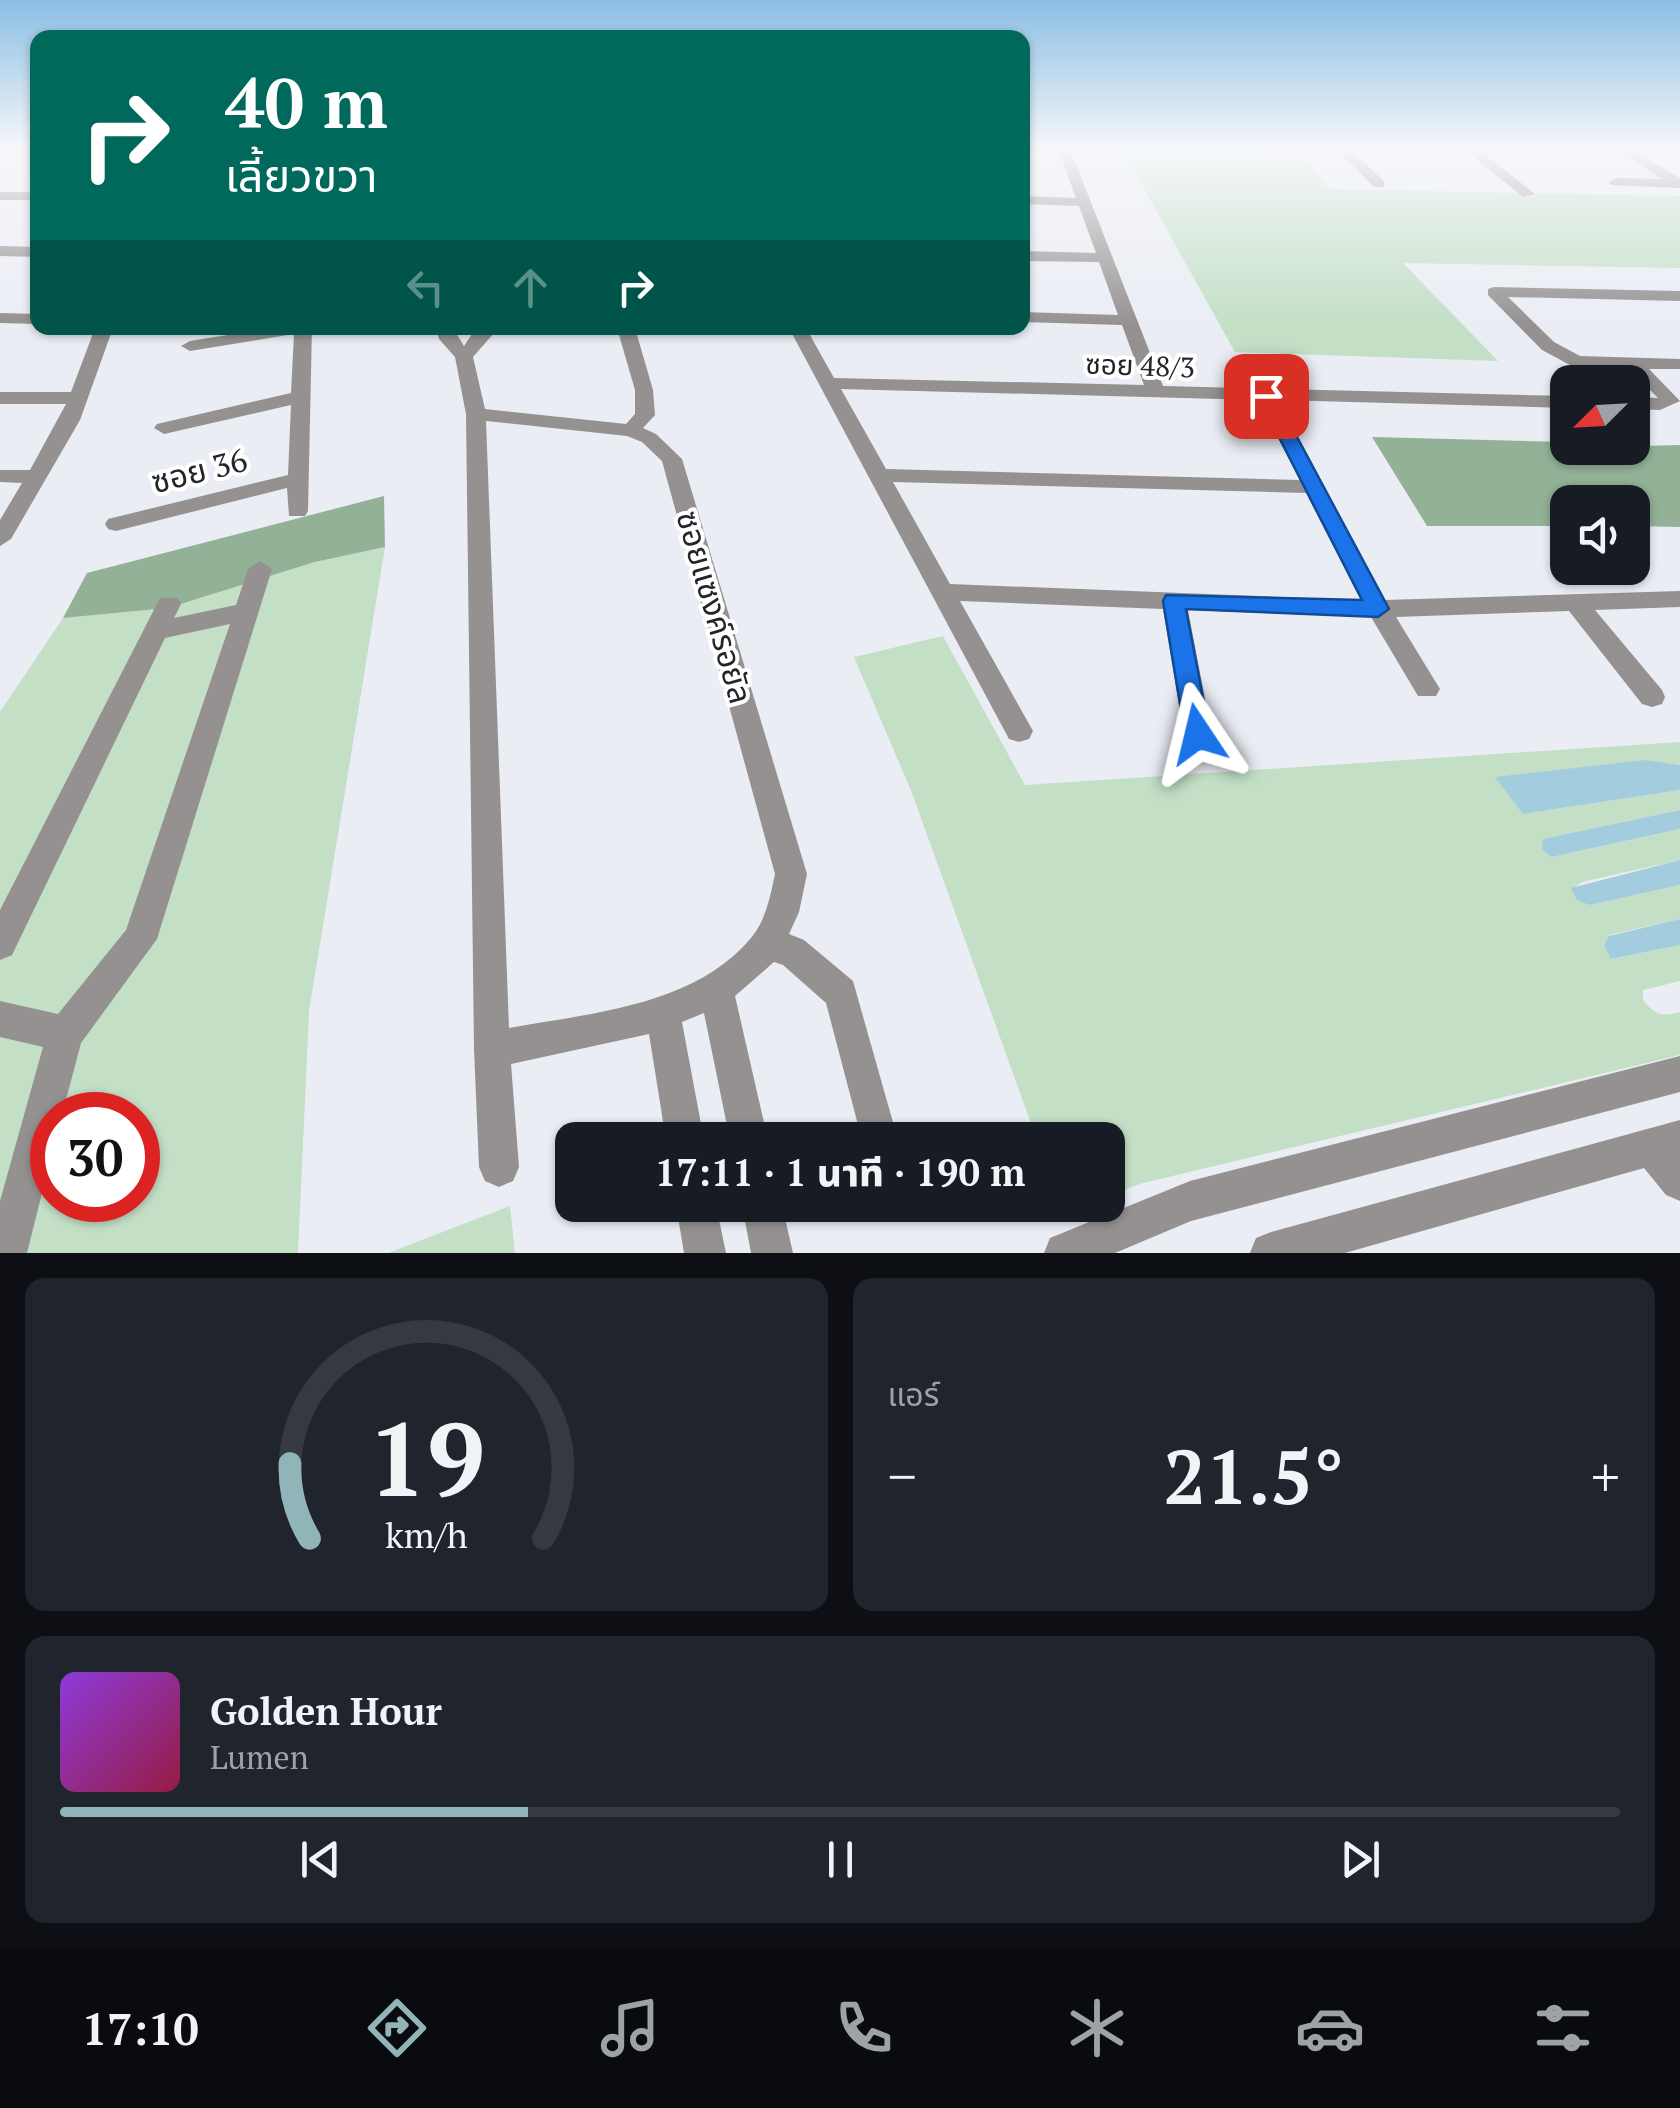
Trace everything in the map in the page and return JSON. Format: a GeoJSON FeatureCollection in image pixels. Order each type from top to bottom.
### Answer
{"type":"FeatureCollection","features":[{"type":"Feature","properties":{"kind":"street"},"geometry":{"type":"LineString","coordinates":[[1086,207],[1156,394]]}},
{"type":"Feature","properties":{"kind":"street"},"geometry":{"type":"LineString","coordinates":[[0,251],[30,252]]}},
{"type":"Feature","properties":{"kind":"street"},"geometry":{"type":"LineString","coordinates":[[1030,256],[1104,258]]}},
{"type":"Feature","properties":{"kind":"street"},"geometry":{"type":"LineString","coordinates":[[1680,296],[1494,292],[1556,352],[1576,361],[1680,364]]}},
{"type":"Feature","properties":{"kind":"street"},"geometry":{"type":"LineString","coordinates":[[1030,317],[1128,320]]}},
{"type":"Feature","properties":{"kind":"street"},"geometry":{"type":"LineString","coordinates":[[0,318],[30,319]]}},
{"type":"Feature","properties":{"kind":"street"},"geometry":{"type":"LineString","coordinates":[[0,539],[79,398],[102,335]]}},
{"type":"Feature","properties":{"kind":"street","name":"ซอย 36"},"geometry":{"type":"LineString","coordinates":[[190,346],[258,335]]}},
{"type":"Feature","properties":{"kind":"street","name":"ซอย 36"},"geometry":{"type":"LineString","coordinates":[[297,511],[302,335]]}},
{"type":"Feature","properties":{"kind":"street"},"geometry":{"type":"LineString","coordinates":[[447,335],[464,356],[476,414],[492,1050],[500,1167]]}},
{"type":"Feature","properties":{"kind":"street"},"geometry":{"type":"LineString","coordinates":[[464,356],[483,335]]}},
{"type":"Feature","properties":{"kind":"street"},"geometry":{"type":"LineString","coordinates":[[628,335],[644,390],[644,415],[631,430]]}},
{"type":"Feature","properties":{"kind":"street"},"geometry":{"type":"LineString","coordinates":[[802,335],[1019,731]]}},
{"type":"Feature","properties":{"kind":"street"},"geometry":{"type":"LineString","coordinates":[[1650,380],[1671,400],[1650,404]]}},
{"type":"Feature","properties":{"kind":"street","name":"ซอย 48/3"},"geometry":{"type":"LineString","coordinates":[[832,383],[1550,402]]}},
{"type":"Feature","properties":{"kind":"street"},"geometry":{"type":"LineString","coordinates":[[1266,396],[1378,609],[1427,689]]}},
{"type":"Feature","properties":{"kind":"street","name":"ซอย 36"},"geometry":{"type":"LineString","coordinates":[[164,428],[301,397]]}},
{"type":"Feature","properties":{"kind":"street"},"geometry":{"type":"LineString","coordinates":[[0,398],[79,398]]}},
{"type":"Feature","properties":{"kind":"street","name":"ซอยแซงค์รอยัล"},"geometry":{"type":"LineString","coordinates":[[476,414],[631,430],[649,438],[672,458],[790,874],[783,914],[766,944],[717,991],[664,1013],[492,1050]]}},
{"type":"Feature","properties":{"kind":"street"},"geometry":{"type":"LineString","coordinates":[[881,475],[1316,487]]}},
{"type":"Feature","properties":{"kind":"street"},"geometry":{"type":"LineString","coordinates":[[0,476],[37,478]]}},
{"type":"Feature","properties":{"kind":"street","name":"ซอย 36"},"geometry":{"type":"LineString","coordinates":[[116,524],[298,479]]}},
{"type":"Feature","properties":{"kind":"street"},"geometry":{"type":"LineString","coordinates":[[6,1253],[65,1034],[140,939],[260,569]]}},
{"type":"Feature","properties":{"kind":"street"},"geometry":{"type":"LineString","coordinates":[[945,592],[1378,609],[1680,598]]}},
{"type":"Feature","properties":{"kind":"street"},"geometry":{"type":"LineString","coordinates":[[1574,600],[1652,697]]}},
{"type":"Feature","properties":{"kind":"street"},"geometry":{"type":"LineString","coordinates":[[1174,601],[1198,734]]}},
{"type":"Feature","properties":{"kind":"street"},"geometry":{"type":"LineString","coordinates":[[0,944],[169,604]]}},
{"type":"Feature","properties":{"kind":"street"},"geometry":{"type":"LineString","coordinates":[[155,631],[246,612]]}},
{"type":"Feature","properties":{"kind":"street"},"geometry":{"type":"LineString","coordinates":[[766,944],[792,951],[841,992],[876,1122]]}},
{"type":"Feature","properties":{"kind":"street"},"geometry":{"type":"LineString","coordinates":[[717,991],[744,1122]]}},
{"type":"Feature","properties":{"kind":"street"},"geometry":{"type":"LineString","coordinates":[[664,1013],[682,1122]]}},
{"type":"Feature","properties":{"kind":"street"},"geometry":{"type":"LineString","coordinates":[[0,1018],[65,1034]]}},
{"type":"Feature","properties":{"kind":"street"},"geometry":{"type":"LineString","coordinates":[[1065,1253],[1190,1200],[1676,1082]]}},
{"type":"Feature","properties":{"kind":"street"},"geometry":{"type":"LineString","coordinates":[[1271,1253],[1666,1142],[1680,1181]]}},
{"type":"Feature","properties":{"kind":"street"},"geometry":{"type":"LineString","coordinates":[[699,1222],[704,1253]]}},
{"type":"Feature","properties":{"kind":"street"},"geometry":{"type":"LineString","coordinates":[[766,1222],[772,1253]]}},
{"type":"Feature","properties":{"kind":"green space"},"geometry":{"type":"Polygon","coordinates":[[[1155,207],[1680,207],[1680,268],[1403,263],[1498,361],[1235,352],[1155,207]]]}},
{"type":"Feature","properties":{"kind":"green space"},"geometry":{"type":"Polygon","coordinates":[[[1372,437],[1550,442],[1550,465],[1650,465],[1650,446],[1680,445],[1680,527],[1650,526],[1650,485],[1550,485],[1550,526],[1427,526],[1372,437]]]}},
{"type":"Feature","properties":{"kind":"green space"},"geometry":{"type":"Polygon","coordinates":[[[384,496],[385,547],[315,562],[168,608],[63,618],[87,573],[384,496]]]}},
{"type":"Feature","properties":{"kind":"green space"},"geometry":{"type":"Polygon","coordinates":[[[385,547],[309,1011],[298,1253],[0,1253],[0,712],[63,618],[168,608],[315,562],[385,547]]]}},
{"type":"Feature","properties":{"kind":"green space"},"geometry":{"type":"Polygon","coordinates":[[[943,636],[1025,785],[1680,742],[1680,765],[1646,760],[1523,814],[1680,790],[1680,810],[1544,839],[1553,857],[1680,829],[1680,860],[1582,882],[1572,889],[1590,905],[1680,885],[1680,919],[1609,935],[1611,959],[1680,945],[1680,981],[1643,990],[1643,1000],[1659,1014],[1680,1012],[1680,1055],[1125,1190],[1125,1122],[1031,1122],[912,793],[854,657],[943,636]]]}},
{"type":"Feature","properties":{"kind":"green space"},"geometry":{"type":"Polygon","coordinates":[[[510,1206],[515,1253],[388,1253],[510,1206]]]}},
{"type":"Feature","properties":{"kind":"water"},"geometry":{"type":"Polygon","coordinates":[[[1646,760],[1680,765],[1680,790],[1523,814],[1495,777],[1646,760]]]}},
{"type":"Feature","properties":{"kind":"water"},"geometry":{"type":"Polygon","coordinates":[[[1680,810],[1680,829],[1552,857],[1542,849],[1543,839],[1680,810]]]}},
{"type":"Feature","properties":{"kind":"water"},"geometry":{"type":"Polygon","coordinates":[[[1680,860],[1680,885],[1590,905],[1577,900],[1571,888],[1680,860]]]}},
{"type":"Feature","properties":{"kind":"water"},"geometry":{"type":"Polygon","coordinates":[[[1680,919],[1680,945],[1611,959],[1604,946],[1609,936],[1680,919]]]}},
{"type":"Feature","properties":{"kind":"route"},"geometry":{"type":"LineString","coordinates":[[1198,734],[1174,601],[1378,609],[1266,396]]}}]}
